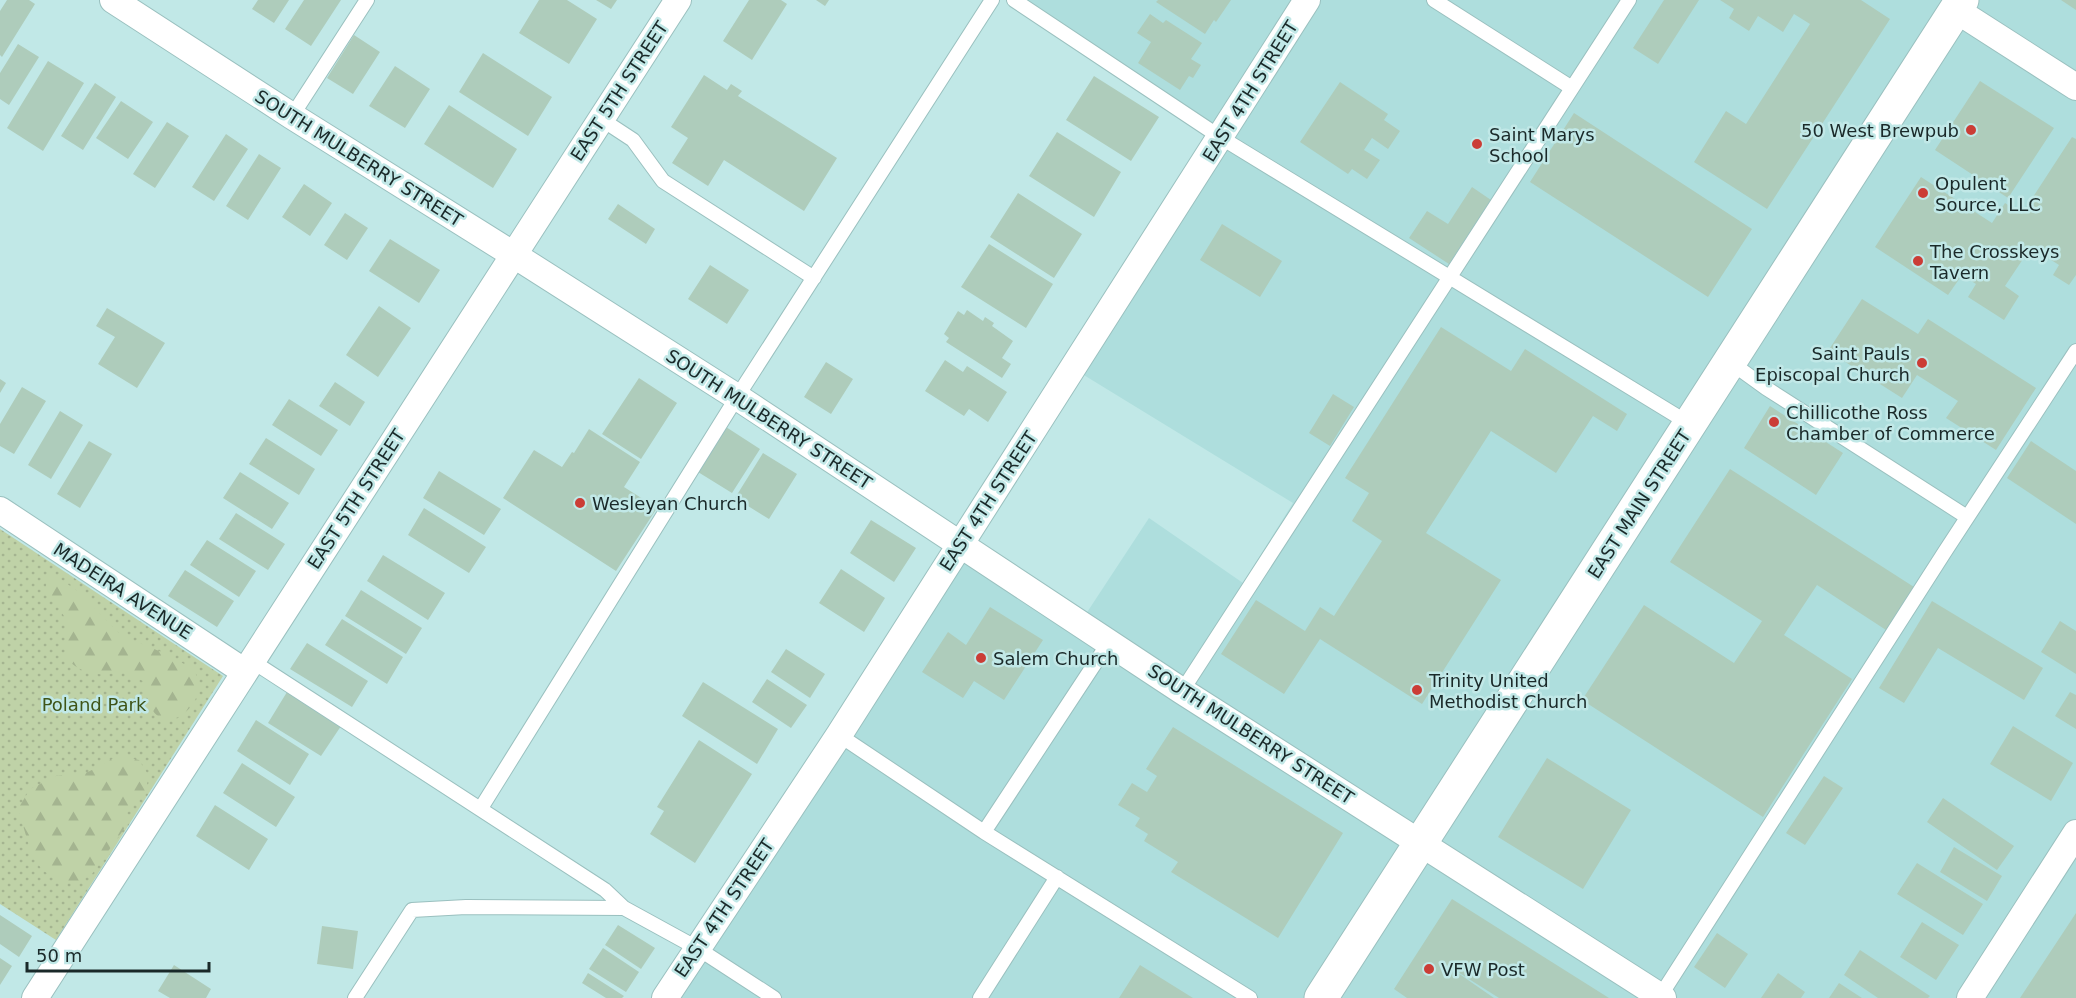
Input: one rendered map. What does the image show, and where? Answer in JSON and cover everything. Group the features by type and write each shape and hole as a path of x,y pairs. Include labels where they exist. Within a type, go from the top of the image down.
{"main road":[{"name":"EAST MAIN STREET","path":"1322,998 1959,5"}],"street":[{"name":"SOUTH MULBERRY STREET","path":"113,0 292,117 737,397 1182,691 1661,997"},
{"name":"EAST 5TH STREET","path":"35,998 678,0"},
{"name":"EAST 4TH STREET","path":"664,998 839,735 1307,0"},
{"path":"1959,5 2076,87"},
{"name":"MADEIRA AVENUE","path":"0,510 249,667"},
{"path":"1970,998 2076,833"}],"lane":[{"path":"292,117 367,0"},
{"path":"481,808 737,397 992,0"},
{"path":"1014,0 1221,137 1690,424"},
{"path":"1434,0 1572,88"},
{"path":"1182,691 1629,0"},
{"path":"601,119 633,140 663,181 814,278"},
{"path":"1661,997 1967,517 2076,351"},
{"path":"1730,362 1766,388 1967,517"},
{"path":"984,832 1108,642"},
{"path":"249,667 481,808 605,890 624,908 697,948 774,998"},
{"path":"839,735 984,832 1251,998"},
{"path":"980,998 1057,877"},
{"path":"355,998 412,910 466,907 580,910 624,908"}],"shaded area":[{"path":"1014,0 2076,0 2076,998 665,998 960,544 1080,623 1149,518 1243,583 1293,503 1074,369 1220,137"}],"green space":[{"name":"Poland Park","path":"0,529 223,676 56,940 0,904"},
{"path":"47,576 56,576 79,592 121,635 166,654 195,670 197,691 190,708 174,719 163,719 152,709 143,681 120,671 99,674 85,671 67,659 67,621 46,587"},
{"path":"118,756 139,760 149,776 145,792 126,814 124,829 92,874 77,883 62,882 42,870 31,852 18,809 30,789 56,776 88,772"}],"building":[{"path":"7,0 29,0 35,4 2,57 0,55 0,11"},
{"path":"258,0 289,0 274,23 252,9"},
{"path":"304,0 341,0 311,46 285,29"},
{"path":"539,0 567,0 597,19 569,64 519,33"},
{"path":"596,0 617,0 611,9"},
{"path":"749,0 781,0 787,4 752,60 723,41"},
{"path":"816,0 829,0 825,6"},
{"path":"1158,0 1231,0 1205,34 1156,2"},
{"path":"1664,0 1699,0 1658,64 1633,48"},
{"path":"1720,0 1861,0 1890,19 1767,209 1694,162 1726,111 1746,124 1810,24 1794,14 1783,32 1758,16 1749,31 1729,18 1734,9"},
{"path":"2061,0 2076,0 2076,10"},
{"path":"1150,14 1163,23 1166,20 1202,43 1191,59 1201,65 1193,78 1189,76 1180,90 1138,63 1151,42 1137,33"},
{"path":"354,35 380,52 353,94 327,78"},
{"path":"18,44 39,57 9,105 0,99 0,73"},
{"path":"483,53 552,97 528,136 459,92"},
{"path":"48,61 84,83 43,151 7,128"},
{"path":"395,66 430,89 405,128 369,106"},
{"path":"704,75 727,90 731,84 742,91 738,96 837,158 804,211 724,160 708,186 672,163 688,138 671,127"},
{"path":"1094,76 1159,117 1131,161 1066,120"},
{"path":"1980,81 2054,128 2008,198 1935,150"},
{"path":"1340,82 1388,114 1384,120 1400,131 1388,149 1372,138 1364,150 1380,160 1367,179 1352,169 1348,174 1300,142"},
{"path":"95,83 116,97 83,150 61,136"},
{"path":"121,101 153,122 128,159 96,138"},
{"path":"449,105 517,149 493,188 424,144"},
{"path":"1574,113 1752,229 1708,297 1530,182"},
{"path":"167,122 189,136 155,188 133,174"},
{"path":"1057,132 1121,172 1094,217 1029,176"},
{"path":"226,134 248,149 214,201 192,187"},
{"path":"2072,137 2076,139 2076,275 2069,285 2053,275 2059,265 2031,247 2005,286 2019,296 2004,320 1968,297 1976,284 1962,275 1948,295 1875,247 1921,177 1992,223 2005,203 2022,214"},
{"path":"259,154 281,168 248,220 226,206"},
{"path":"304,184 332,203 310,236 282,217"},
{"path":"1472,187 1491,200 1449,264 1409,238 1427,211 1448,224"},
{"path":"1018,193 1082,234 1054,278 990,237"},
{"path":"618,204 655,229 646,244 608,219"},
{"path":"345,213 368,228 347,260 324,245"},
{"path":"1222,224 1282,261 1260,297 1200,260"},
{"path":"390,239 440,270 419,303 369,271"},
{"path":"989,244 1053,284 1026,328 961,287"},
{"path":"710,265 749,290 727,324 688,299"},
{"name":"Saint Pauls Episcopal Church","path":"1862,299 1918,334 1928,319 2036,388 1996,450 1946,418 1958,401 1917,375 1902,398 1828,351"},
{"path":"379,306 411,328 378,377 346,355"},
{"path":"107,308 165,343 137,388 98,364 115,337 96,326"},
{"path":"967,310 983,321 985,317 994,323 992,326 1013,341 1002,358 1011,364 1002,378 946,342 949,338 944,334 958,311 964,315"},
{"path":"1441,327 1511,371 1525,349 1627,414 1617,431 1593,416 1556,473 1491,431 1426,533 1501,580 1422,704 1320,639 1284,694 1221,654 1256,600 1305,631 1320,607 1334,616 1382,541 1352,521 1369,493 1345,478"},
{"path":"945,360 963,372 967,366 1007,392 988,422 969,409 964,416 925,391"},
{"path":"826,362 853,379 831,414 804,397"},
{"path":"639,378 677,403 641,459 602,434"},
{"path":"0,379 6,383 0,393"},
{"path":"335,382 365,402 350,426 319,406"},
{"path":"22,387 46,401 14,454 0,446 0,424"},
{"path":"1333,394 1354,407 1330,446 1309,433"},
{"path":"289,399 338,430 321,456 272,425"},
{"path":"1770,406 1843,453 1816,495 1744,448"},
{"path":"60,411 83,425 51,479 28,465"},
{"path":"726,427 760,449 732,493 698,472"},
{"name":"Wesleyan Church","path":"589,429 640,462 624,487 657,508 616,571 503,498 534,450 562,467"},
{"path":"266,438 315,469 299,495 249,464"},
{"path":"89,441 112,454 80,508 57,494"},
{"path":"2031,441 2076,471 2076,524 2007,478"},
{"path":"763,453 797,474 769,519 735,498"},
{"path":"1730,469 1914,587 1886,630 1817,585 1784,635 1852,679 1763,817 1582,700 1644,605 1734,663 1762,621 1670,562"},
{"path":"439,471 501,509 484,535 423,498"},
{"path":"240,472 289,503 272,529 223,498"},
{"path":"424,508 486,547 469,573 408,535"},
{"path":"236,513 285,544 268,570 219,539"},
{"path":"871,520 916,548 894,582 850,553"},
{"path":"207,540 256,571 239,597 190,565"},
{"path":"383,555 445,593 428,620 367,581"},
{"path":"841,569 885,598 864,632 819,603"},
{"path":"185,570 234,601 217,627 168,596"},
{"path":"361,590 422,628 406,654 345,616"},
{"path":"1932,601 2043,668 2024,700 1938,648 1904,703 1879,688"},
{"name":"Salem Church","path":"990,607 1043,640 1004,700 974,681 963,698 922,672 948,632 966,645"},
{"path":"342,619 403,657 387,684 325,645"},
{"path":"2060,621 2076,631 2076,674 2041,652"},
{"path":"307,643 368,681 352,707 290,669"},
{"path":"786,649 825,674 810,698 771,672"},
{"path":"767,679 807,705 791,728 752,702"},
{"path":"703,682 778,729 757,764 682,716"},
{"path":"287,692 341,726 321,756 268,723"},
{"path":"2070,692 2076,695 2076,729 2055,716"},
{"path":"256,720 309,754 290,785 237,751"},
{"path":"2013,726 2073,763 2051,801 1990,764"},
{"path":"1173,727 1343,833 1278,938 1171,872 1178,862 1144,841 1148,834 1135,826 1140,818 1118,805 1132,783 1147,792 1157,776 1146,769"},
{"path":"699,740 752,774 695,863 650,834 664,811 657,807"},
{"path":"1547,758 1631,810 1583,889 1498,837"},
{"path":"242,763 295,797 276,827 223,793"},
{"path":"1824,776 1843,788 1805,845 1786,833"},
{"path":"1943,798 2014,846 1997,870 1927,822"},
{"path":"215,805 268,839 249,870 196,836"},
{"path":"1954,847 2002,876 1987,901 1940,872"},
{"path":"1917,863 1983,904 1963,935 1897,894"},
{"path":"1452,899 1609,998 1499,998 1442,962 1494,998 1407,998 1394,989"},
{"path":"2076,913 2076,998 2020,998"},
{"path":"0,915 32,936 19,957 0,944"},
{"path":"1922,922 1959,945 1936,980 1900,957"},
{"path":"618,925 655,948 641,969 605,945"},
{"path":"322,926 358,931 353,969 317,964"},
{"path":"1717,933 1748,954 1725,988 1694,967"},
{"path":"603,948 639,972 626,992 589,969"},
{"path":"1860,950 1930,996 1928,998 1878,998 1844,975"},
{"path":"0,958 12,966 0,985"},
{"path":"174,965 211,989 206,998 170,998 158,991"},
{"path":"1140,965 1193,998 1119,998"},
{"path":"588,973 624,996 606,998 582,983"},
{"path":"1778,973 1805,992 1801,998 1761,998"},
{"path":"1839,983 1862,998 1829,998"}],"place":[{"name":"50 West Brewpub","path":"1971,130"},
{"name":"Saint Marys School","path":"1477,144"},
{"name":"Opulent Source, LLC","path":"1923,193"},
{"name":"The Crosskeys Tavern","path":"1918,261"},
{"name":"Saint Pauls Episcopal Church","path":"1922,363"},
{"name":"Chillicothe Ross Chamber of Commerce","path":"1774,422"},
{"name":"Wesleyan Church","path":"580,503"},
{"name":"Salem Church","path":"981,658"},
{"name":"Trinity United Methodist Church","path":"1417,690"},
{"name":"VFW Post","path":"1429,969"}]}
